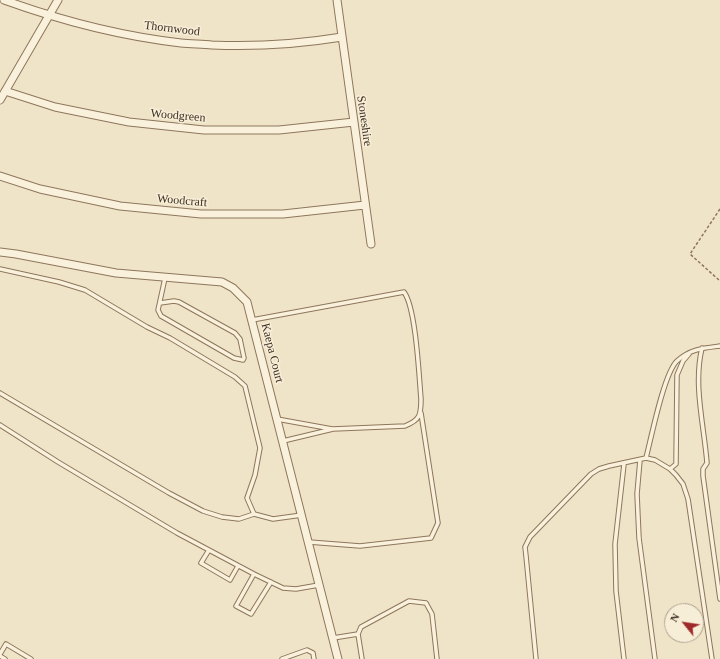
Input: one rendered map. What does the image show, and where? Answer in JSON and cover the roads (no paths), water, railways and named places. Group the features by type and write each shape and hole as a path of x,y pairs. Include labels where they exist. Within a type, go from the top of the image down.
{"street":[{"name":"Thornwood","path":"4,0 49,15 121,34 183,43 246,46 308,42 342,37"},
{"path":"0,100 58,0"},
{"name":"Stoneshire","path":"337,0 371,244"},
{"name":"Woodgreen","path":"5,91 55,107 129,122 204,130 279,130 354,122"},
{"name":"Woodcraft","path":"0,176 40,189 120,206 201,214 283,214 365,205"},
{"name":"Kaepa Court","path":"0,252 116,273 222,282 234,288 247,302 338,659"}],"lane":[{"path":"0,269 59,282 85,290 235,377 245,386 260,448 255,475 247,498 254,514"},
{"path":"160,303 174,301 179,302 235,333 240,339 244,358 243,360 234,358 165,319 159,313 160,303 166,278"},
{"path":"252,320 404,292 407,296 412,316 421,399 421,413 438,523 431,538 360,546 309,542"},
{"path":"646,458 671,369 676,362 691,351 720,346"},
{"path":"702,348 699,365 699,388 707,463 703,469 703,476 720,599"},
{"path":"670,469 676,464 677,375 683,361 691,351"},
{"path":"0,392 169,493 202,511 222,517 239,519 254,514 273,519 302,515"},
{"path":"283,441 333,429 405,426 414,423 421,413"},
{"path":"277,419 333,429"},
{"path":"0,425 58,462 177,533 254,574 283,588 296,589 319,584"},
{"path":"536,659 525,547 530,537 592,474 599,469 646,458 656,460 670,469 683,484 688,499 712,659"},
{"path":"640,460 637,494 639,538 655,659"},
{"path":"624,464 615,544 616,591 624,659"},
{"path":"209,550 201,563 230,580 238,566"},
{"path":"254,574 236,606 251,614 271,582"},
{"path":"362,659 358,634 361,627 409,601 426,603 432,614 437,659"},
{"path":"333,638 358,634"},
{"path":"2,657 6,644 31,659"},
{"path":"282,659 307,650 312,653 314,659"}]}
